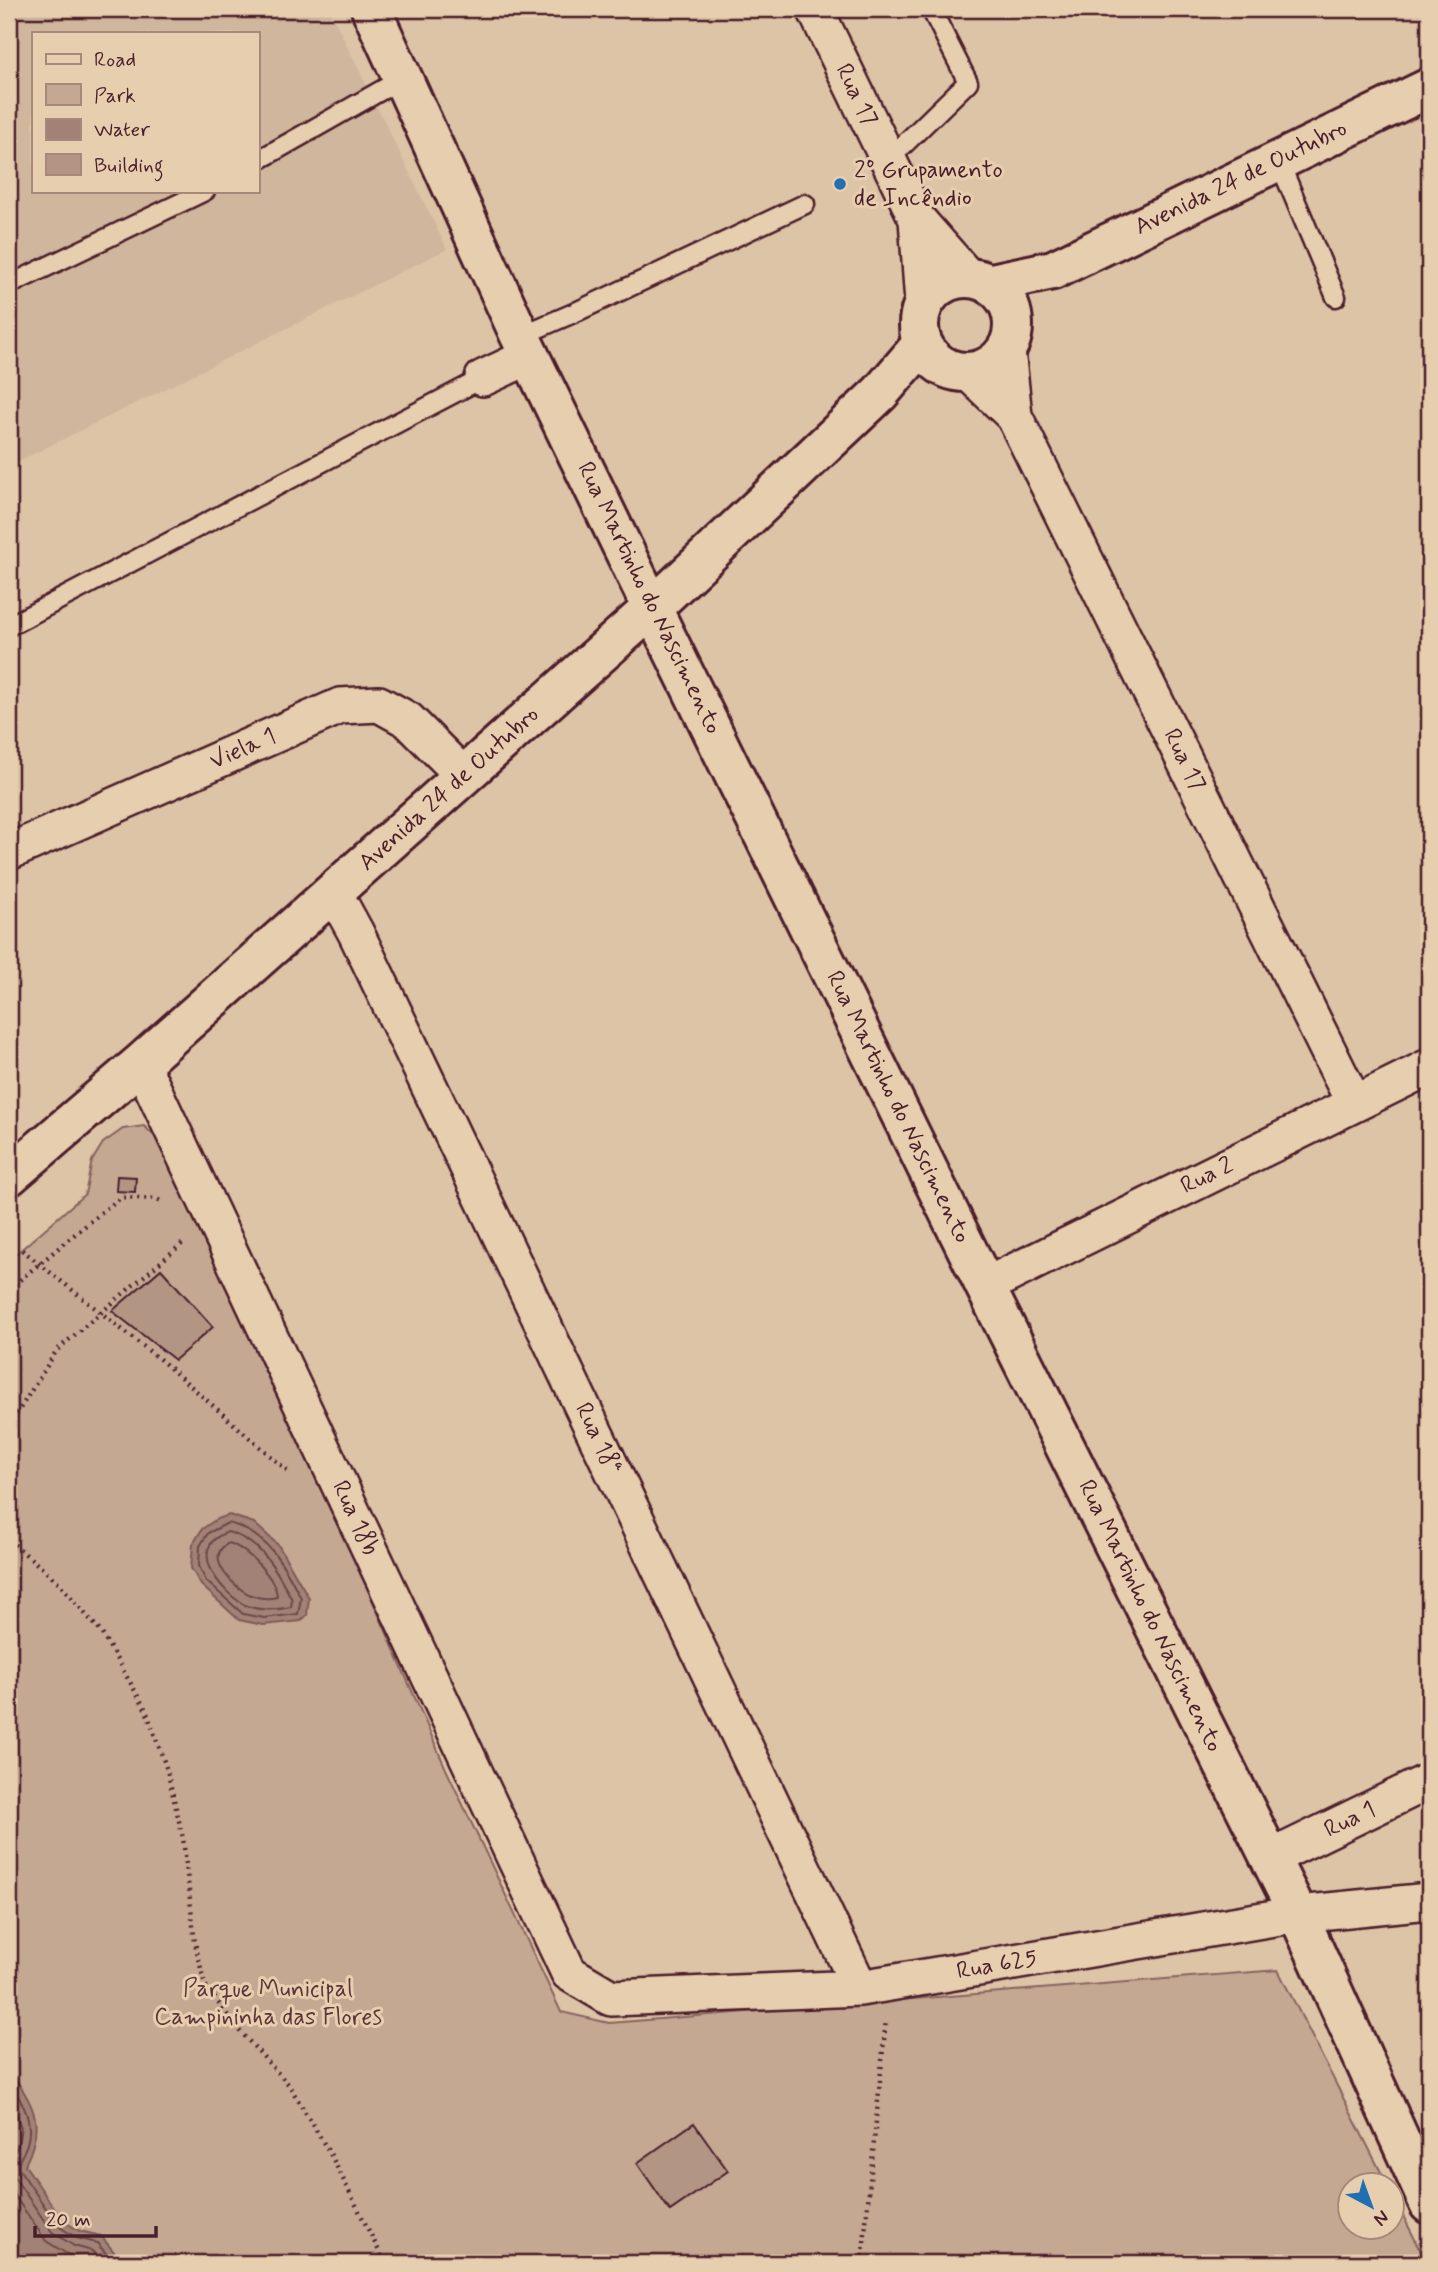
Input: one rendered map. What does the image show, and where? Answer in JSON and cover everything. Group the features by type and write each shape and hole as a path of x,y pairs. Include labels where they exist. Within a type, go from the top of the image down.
{"street":[{"name":"Rua Martinho do Nascimento","path":"371,9 525,346 652,608 985,1286 1298,1914 1429,2204"},
{"name":"Rua 17","path":"815,9 917,219 979,280"},
{"name":"Avenida 24 de Outubro","path":"979,280 1053,270 1429,88"},
{"name":"Rua 17","path":"917,219 923,303"},
{"name":"Avenida 24 de Outubro","path":"1010,332 1053,270"},
{"path":"979,280 1005,297 1010,332 991,366 944,361 918,323 923,303 942,283 979,280"},
{"name":"Rua 17","path":"1010,332 1014,416 1354,1103"},
{"path":"483,378 525,346"},
{"name":"Rua 17","path":"944,361 1014,416"},
{"name":"Avenida 24 de Outubro","path":"9,1175 141,1063 652,608 880,393 944,361"},
{"name":"Viela 1","path":"9,852 340,706 379,704 389,709 408,720 464,776"},
{"name":"Rua 18ª","path":"333,891 356,933 860,1988"},
{"name":"Rua 18b","path":"141,1063 569,1973"},
{"name":"Rua 2","path":"985,1286 1429,1067"},
{"name":"Rua 1","path":"1270,1858 1429,1781"},
{"name":"Rua 625","path":"569,1973 611,1998 860,1988 1298,1914 1429,1901"}],"lane":[{"path":"888,160 968,82 932,9"},
{"path":"259,160 403,78"},
{"path":"1278,159 1336,297"},
{"path":"9,285 203,192"},
{"path":"525,346 805,204"},
{"path":"9,626 483,378"}],"path":[{"path":"9,1289 122,1197 156,1199 167,1203"},
{"path":"9,1426 57,1350 190,1237"},
{"path":"22,1250 163,1362 294,1476"},
{"path":"9,1540 58,1583 101,1632 146,1710 167,1770 183,1838 195,1943 205,1985 237,2028 289,2085 332,2157 385,2263"},
{"path":"862,2263 887,2015"}],"shaded area":[{"path":"9,9 329,9 447,249 9,466"}],"green space":[{"name":"Parque Municipal Campininha das Flores","path":"144,1126 161,1142 334,1512 446,1769 561,2012 609,2023 1278,1970 1380,2170 1336,2170 1336,2240 1406,2240 1406,2222 1427,2263 9,2263 9,1260 85,1194 92,1161 103,1143 123,1129"}],"water":[{"path":"229,1515 254,1523 278,1545 309,1598 307,1615 301,1621 263,1625 239,1620 201,1585 191,1568 193,1544 202,1529"},
{"path":"9,2069 31,2105 36,2126 25,2165 63,2221 80,2231 101,2236 123,2263 9,2263"}],"building":[{"path":"117,1176 136,1177 135,1192 116,1191"},
{"path":"161,1269 213,1327 175,1360 112,1311"},
{"path":"694,2123 728,2171 670,2211 637,2163"}],"place":[{"name":"2º Grupamento de Incêndio","path":"840,184"}]}
